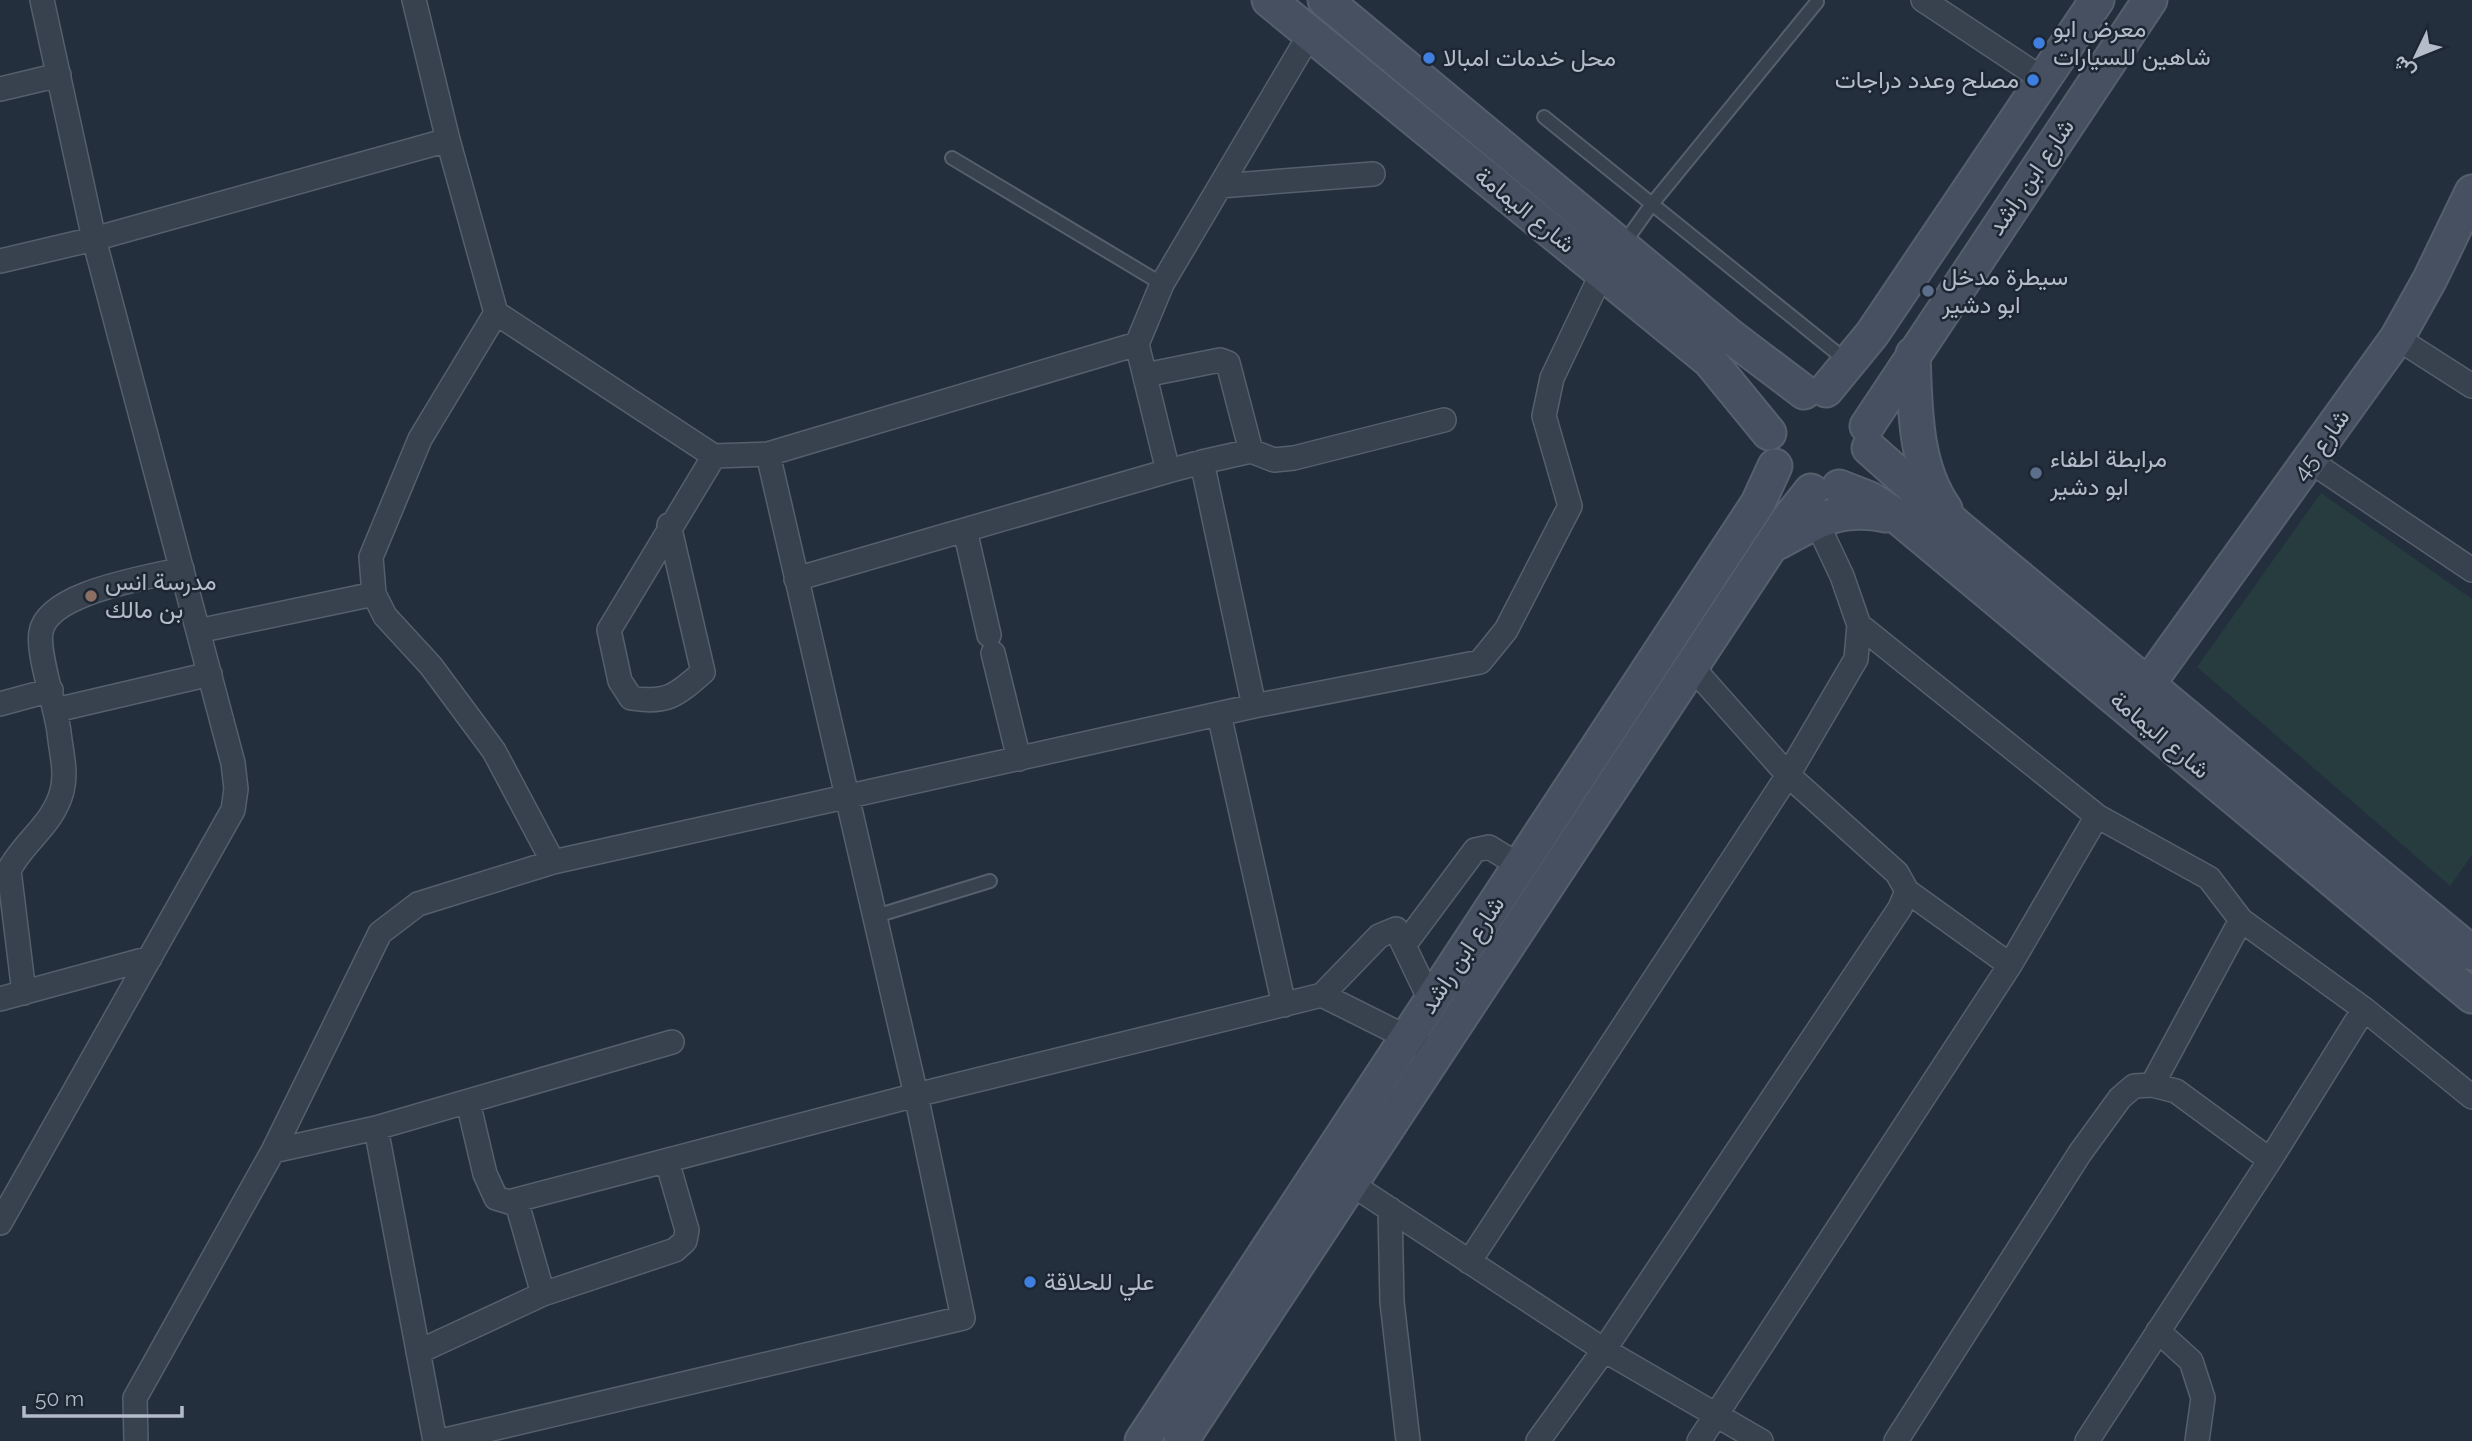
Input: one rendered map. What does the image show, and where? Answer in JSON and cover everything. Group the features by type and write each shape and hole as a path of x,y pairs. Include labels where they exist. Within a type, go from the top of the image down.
{"main road":[{"name":"شارع اليمامة","path":"1269,0 1710,361 1769,433"},
{"name":"شارع اليمامة","path":"1325,0 1730,336 1815,391"},
{"name":"شارع ابن راشد","path":"1815,391 1849,363 1872,334 2097,0"},
{"name":"شارع ابن راشد","path":"1868,437 1913,354 2150,0"},
{"name":"شارع 45","path":"2148,684 2397,338 2430,279 2472,192"},
{"path":"1913,354 1918,433 1925,463 1937,495 1959,528"},
{"path":"1815,391 1847,398 1868,437 1859,472 1822,500 1790,482 1775,466 1770,456 1769,433 1777,412 1793,397 1815,391"},
{"name":"شارع اليمامة","path":"1868,437 1959,528 2472,953"},
{"name":"شارع ابن راشد","path":"1142,1441 1758,503 1775,466"},
{"name":"شارع اليمامة","path":"1822,500 1870,499 1898,517 2472,996"},
{"name":"شارع ابن راشد","path":"1181,1441 1353,1185 1771,547 1822,500"}],"street":[{"path":"0,1223 233,810 236,789 233,763 94,239 42,0"},
{"path":"414,0 448,140 496,313 714,456 768,454 1138,344"},
{"path":"1923,0 2044,80"},
{"path":"1168,471 1138,344 1162,284 1310,34"},
{"path":"0,89 58,75"},
{"path":"0,261 94,239 448,140"},
{"path":"1220,186 1373,174"},
{"path":"136,1441 135,1398 273,1152 380,933 418,904 553,862 1254,706 1480,662 1506,630 1570,506 1544,415 1552,379 1602,273"},
{"path":"496,313 420,439 371,557 374,594 385,616 431,666 494,751 553,862"},
{"path":"2397,338 2472,386"},
{"path":"1145,375 1220,360 1228,363 1251,451"},
{"path":"796,579 1202,462 1251,451 1274,460 1294,458 1444,419"},
{"path":"441,1441 963,1318 916,1096 845,799 768,454"},
{"path":"669,525 703,672 680,693 656,702 631,698 620,681 609,630 669,525 714,456"},
{"path":"2309,461 2472,570"},
{"path":"1202,462 1254,706"},
{"path":"1469,1262 1788,775 1856,659 1859,625 1842,576 1822,500"},
{"path":"965,530 1020,759"},
{"path":"24,993 4,864 14,859 45,827 62,791 65,774 54,700 40,634 46,618 75,598 182,569"},
{"path":"198,631 374,594"},
{"path":"1859,625 2097,816 2209,878 2241,920 2364,1009 2472,1097"},
{"path":"1692,667 1788,775 1897,873 1907,891 2010,965"},
{"path":"0,704 54,700 210,674"},
{"path":"1219,714 1284,1005"},
{"path":"1699,1441 2010,965 2097,816"},
{"path":"1405,944 1475,850 1489,847 1520,866"},
{"path":"1538,1441 1604,1350 1900,908 1907,891"},
{"path":"2152,1085 2241,920"},
{"path":"468,1102 485,1174 496,1198 501,1202 1322,995 1388,930 1396,929 1405,944 1431,1002"},
{"path":"0,999 150,958"},
{"path":"1322,995 1408,1037 1438,1055"},
{"path":"2087,1441 2270,1160 2364,1009"},
{"path":"273,1152 376,1128 672,1042"},
{"path":"1896,1441 2080,1153 2120,1098 2134,1086 2152,1085 2176,1091 2270,1160"},
{"path":"376,1128 435,1441"},
{"path":"418,1352 542,1294 664,1255 685,1241 687,1230 667,1161"},
{"path":"1353,1185 1604,1350 1717,1413 1760,1441"},
{"path":"516,1200 542,1294"},
{"path":"1390,1209 1392,1301 1408,1441"},
{"path":"2158,1331 2191,1361 2203,1398 2197,1441"}],"lane":[{"path":"1622,247 1652,204 1817,2"},
{"path":"1545,117 1849,363"},
{"path":"952,158 1162,284"},
{"path":"873,917 990,881"}],"green space":[{"path":"2321,493 2472,599 2472,855 2450,886 2197,667"}],"place":[{"name":"معرض ابو شاهين للسيارات","path":"2039,43"},
{"name":"محل خدمات امبالا","path":"1429,58"},
{"name":"مصلح وعدد دراجات","path":"2033,80"},
{"name":"سيطرة مدخل ابو دشير","path":"1928,291"},
{"name":"مرابطة اطفاء ابو دشير","path":"2036,473"},
{"name":"مدرسة انس بن مالك","path":"91,596"},
{"name":"علي للحلاقة","path":"1030,1282"}]}
